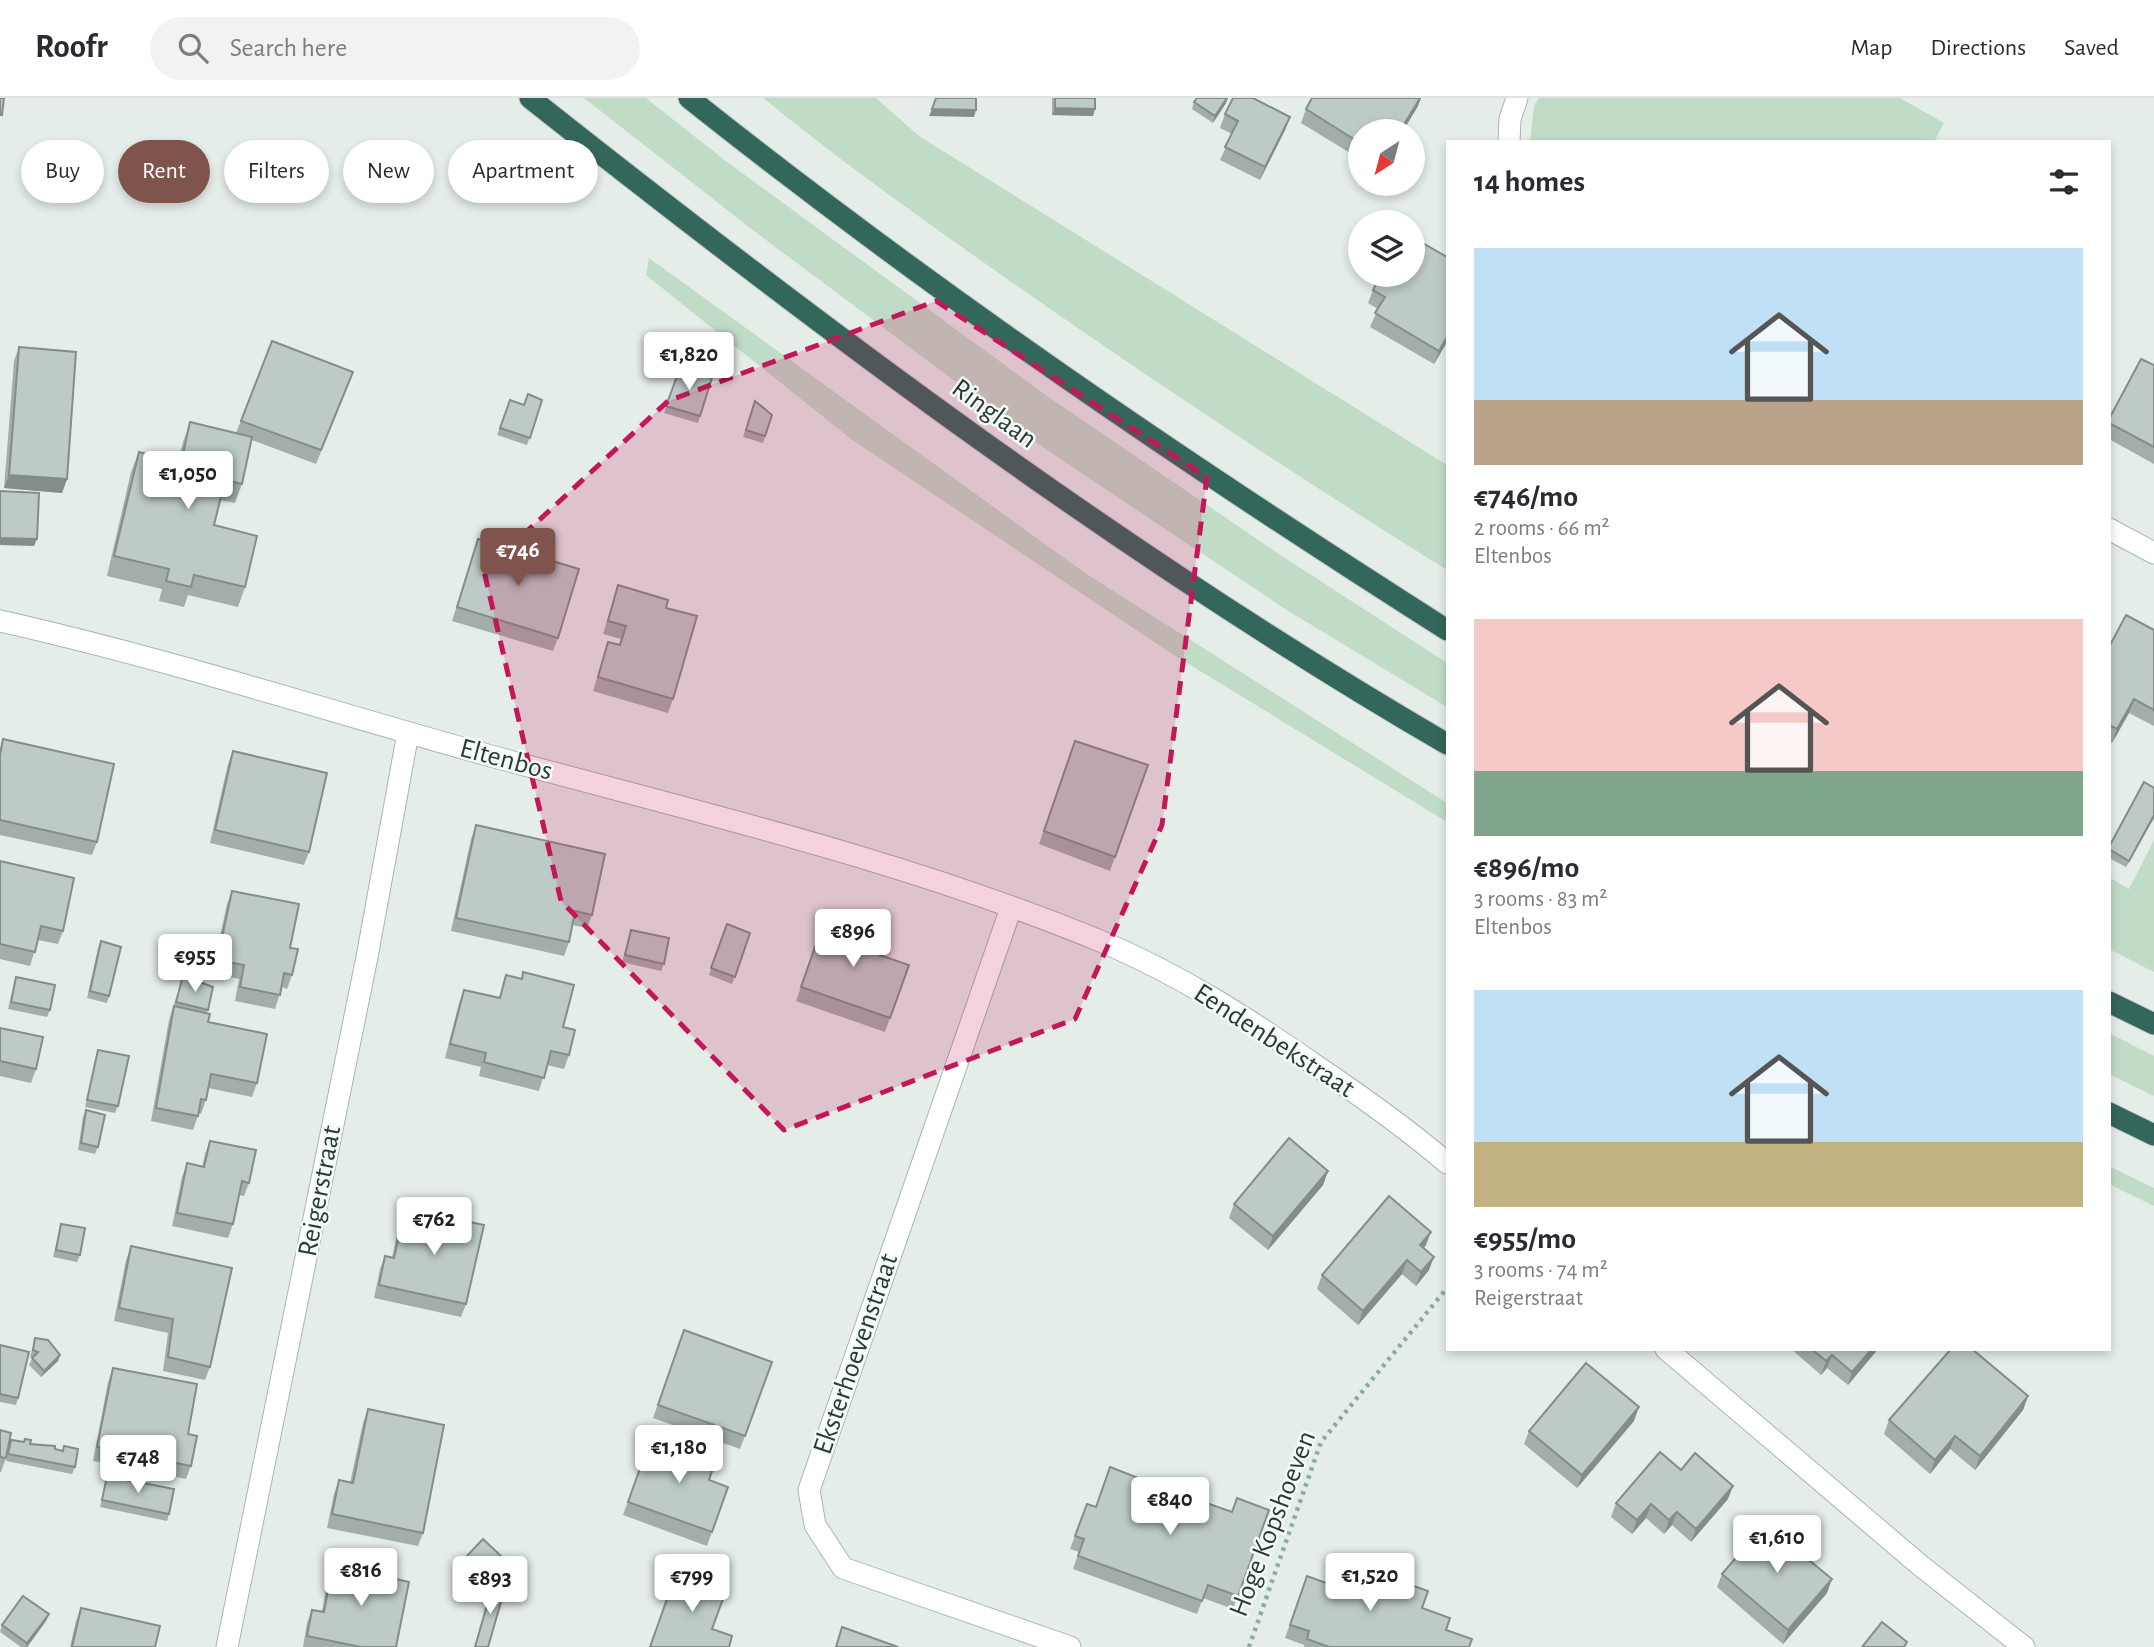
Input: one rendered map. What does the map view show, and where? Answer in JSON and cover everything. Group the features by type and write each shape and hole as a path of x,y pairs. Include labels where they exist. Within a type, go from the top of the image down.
{"highway":[{"name":"Ringlaan","path":"530,98 743,267 1084,513 1375,702 1446,743"},
{"path":"689,98 952,298 1094,399 1241,499 1446,629"},
{"path":"2111,1003 2154,1024"},
{"path":"2111,1114 2154,1135"}],"street":[{"path":"1509,140 1510,119 1517,98"},
{"path":"2111,530 2154,553"},
{"name":"Eltenbos","path":"0,621 66,635 719,818 921,877 1011,908"},
{"name":"Reigerstraat","path":"227,1647 367,957 408,733"},
{"name":"Eendenbekstraat","path":"1011,908 1108,944 1237,1011 1405,1126 1446,1162"},
{"name":"Eksterhoevenstraat","path":"1011,908 809,1490 815,1525 843,1568 1070,1647"},
{"path":"1668,1351 1921,1566 2024,1647"}],"path":[{"name":"Hoge Kopshoeven","path":"1249,1647 1321,1442 1446,1289"}],"highlighted area":[{"path":"936,301 1207,477 1162,825 1075,1019 784,1130 561,901 484,571 668,401"}],"green space":[{"path":"584,98 646,98 727,162 1047,396 1282,556 1446,662 1446,706 1285,609 1047,450 754,231"},
{"path":"763,98 876,98 919,136 1446,464 1446,569 1172,392 979,259"},
{"path":"1539,98 1900,98 1944,123 1935,140 1530,140 1534,106"},
{"path":"649,258 1085,573 1446,802 1446,821 1166,650 851,439 646,275"},
{"path":"2154,840 2154,972 2111,950 2111,878 2129,889"},
{"path":"2111,1034 2154,1056 2154,1096 2111,1075"},
{"path":"2111,1167 2154,1188 2154,1206 2111,1185"}],"building":[{"path":"0,98 4,98 2,115 0,115"},
{"path":"936,98 976,98 976,110 932,109"},
{"path":"1055,98 1095,98 1095,109 1055,108"},
{"path":"1197,98 1227,98 1215,116 1194,102"},
{"path":"1233,98 1253,98 1290,117 1265,167 1225,147 1238,121 1225,114"},
{"path":"1312,98 1420,98 1407,119 1348,119 1348,135 1306,109"},
{"path":"1425,244 1446,256 1446,339 1439,351 1375,313 1385,297 1373,290 1375,287 1425,287"},
{"path":"272,341 353,372 321,450 241,421"},
{"path":"19,347 76,352 67,479 9,475"},
{"path":"2141,359 2154,365 2154,447 2111,424 2111,415"},
{"path":"680,368 712,378 700,416 666,406"},
{"path":"528,394 542,400 530,438 500,428 510,400 524,405"},
{"path":"755,401 772,415 765,436 746,430"},
{"path":"190,422 252,437 242,484 225,480 214,525 257,536 245,587 194,575 191,587 166,581 169,569 114,556 139,452 181,463"},
{"path":"0,491 39,493 37,539 0,538"},
{"path":"478,539 579,569 558,638 457,607"},
{"path":"618,585 668,600 666,608 697,616 673,699 598,677 608,642 620,645 626,626 608,621"},
{"path":"2126,615 2154,630 2154,710 2134,699 2117,729 2111,726 2111,643"},
{"path":"3,739 114,764 97,842 0,820 0,755"},
{"path":"1075,741 1148,765 1115,857 1044,831"},
{"path":"233,751 327,773 309,852 215,830"},
{"path":"2144,782 2154,788 2154,815 2129,861 2111,850 2111,843"},
{"path":"476,825 605,854 592,915 575,911 569,942 456,918"},
{"path":"0,861 74,878 63,931 41,926 35,952 0,944"},
{"path":"232,891 299,904 290,948 298,949 292,975 284,973 280,995 240,987 244,965 217,960"},
{"path":"827,913 866,928 859,948 909,965 890,1018 801,987"},
{"path":"727,924 750,933 735,977 711,968"},
{"path":"631,930 669,938 664,964 625,955"},
{"path":"101,941 121,947 109,996 90,991"},
{"path":"523,972 574,985 563,1027 575,1030 569,1055 551,1051 544,1078 484,1062 486,1053 450,1044 464,990 500,998 506,975 522,979"},
{"path":"183,976 213,987 208,1010 176,1002"},
{"path":"16,977 55,985 50,1010 11,1002"},
{"path":"174,1006 210,1014 208,1022 267,1034 257,1083 211,1074 206,1100 201,1099 198,1116 156,1108"},
{"path":"0,1028 43,1037 36,1069 0,1061"},
{"path":"98,1050 129,1056 118,1106 87,1100"},
{"path":"86,1110 105,1115 98,1147 81,1143"},
{"path":"1289,1138 1328,1171 1273,1236 1234,1204"},
{"path":"210,1141 256,1150 249,1183 242,1181 233,1224 177,1213 187,1163 204,1167"},
{"path":"1389,1196 1431,1232 1420,1245 1434,1257 1421,1272 1407,1260 1363,1311 1322,1275"},
{"path":"405,1208 484,1225 466,1304 379,1285 385,1256 394,1258"},
{"path":"61,1224 85,1228 80,1255 56,1250"},
{"path":"131,1246 232,1268 210,1367 168,1357 173,1319 119,1308"},
{"path":"684,1330 772,1362 745,1436 658,1405"},
{"path":"35,1338 48,1340 60,1355 44,1371 32,1358 38,1352 33,1350"},
{"path":"0,1345 29,1352 18,1398 0,1394"},
{"path":"1814,1351 1870,1351 1852,1372 1832,1355 1826,1361"},
{"path":"1949,1351 1974,1351 2028,1396 1980,1456 1955,1436 1935,1460 1889,1420"},
{"path":"1586,1363 1639,1407 1582,1475 1529,1431"},
{"path":"113,1368 197,1384 188,1434 197,1436 191,1466 97,1447"},
{"path":"368,1409 444,1425 423,1533 332,1514 339,1480 353,1483"},
{"path":"0,1430 11,1433 6,1458 0,1457"},
{"path":"652,1435 716,1459 709,1480 728,1487 712,1532 628,1502"},
{"path":"25,1439 31,1440 30,1444 55,1446 55,1449 63,1451 64,1446 78,1449 75,1467 8,1454 11,1440 24,1442"},
{"path":"1660,1452 1681,1470 1695,1453 1733,1486 1696,1529 1677,1512 1669,1520 1651,1504 1637,1520 1616,1503"},
{"path":"1110,1467 1182,1495 1178,1505 1194,1511 1198,1500 1232,1512 1237,1498 1269,1510 1238,1596 1208,1585 1202,1601 1078,1556 1084,1539 1075,1536 1087,1504 1096,1507"},
{"path":"107,1476 174,1489 169,1514 102,1500"},
{"path":"1770,1518 1796,1540 1792,1546 1832,1579 1788,1630 1722,1574"},
{"path":"483,1539 502,1557 483,1578 464,1559"},
{"path":"333,1563 396,1575 396,1579 409,1582 396,1647 361,1647 307,1636 312,1610 324,1612"},
{"path":"1332,1567 1360,1576 1362,1567 1428,1591 1422,1608 1450,1618 1446,1630 1472,1639 1469,1647 1329,1647 1307,1639 1309,1631 1290,1625 1307,1576 1326,1583"},
{"path":"678,1568 728,1585 712,1629 732,1636 729,1647 650,1647"},
{"path":"493,1584 505,1588 488,1647 475,1647"},
{"path":"23,1596 49,1614 27,1643 2,1625"},
{"path":"81,1608 160,1626 155,1647 72,1647"},
{"path":"1882,1622 1907,1642 1904,1647 1862,1647"},
{"path":"842,1627 898,1647 836,1647"}]}
